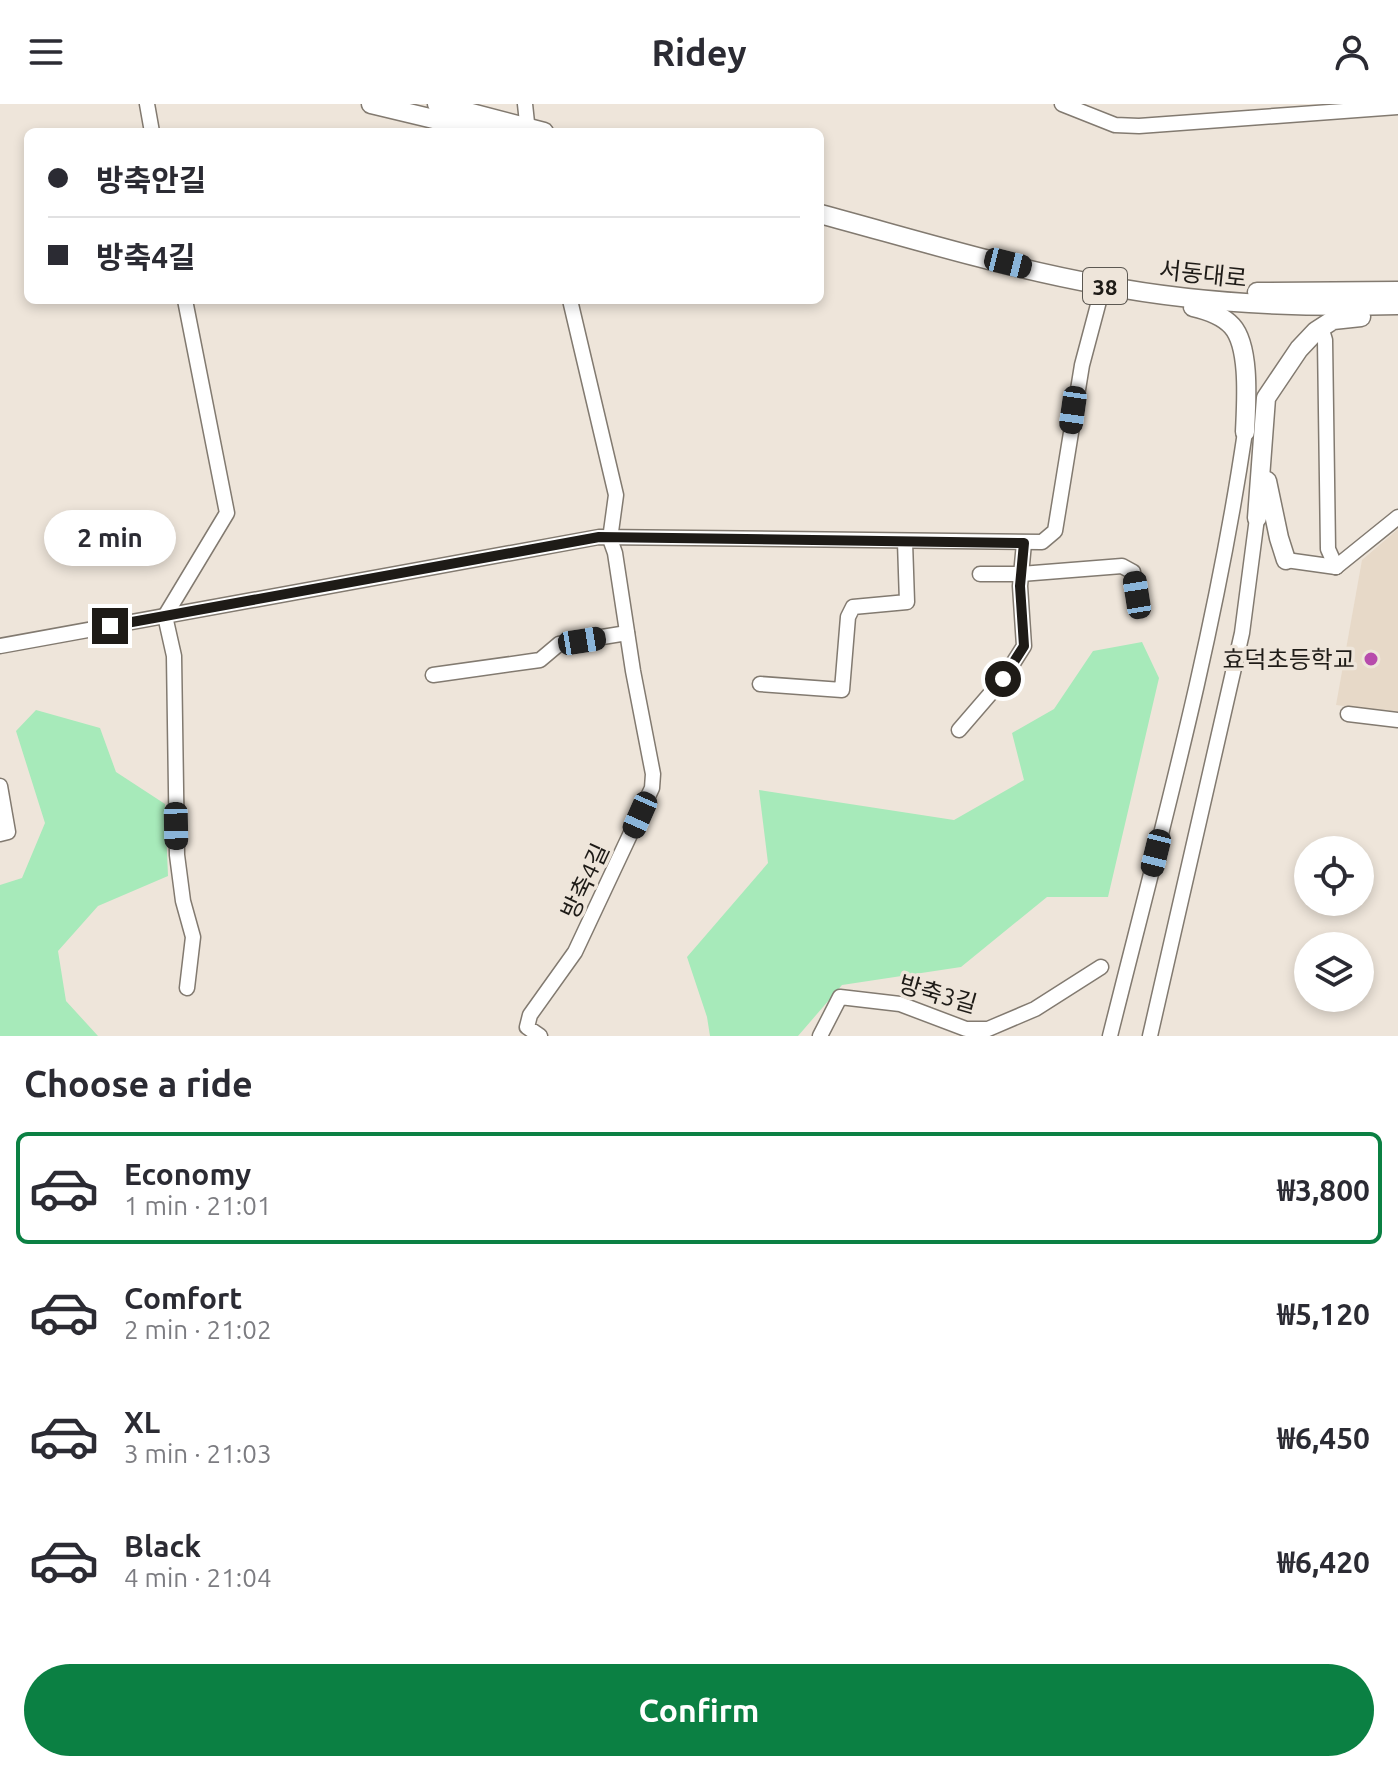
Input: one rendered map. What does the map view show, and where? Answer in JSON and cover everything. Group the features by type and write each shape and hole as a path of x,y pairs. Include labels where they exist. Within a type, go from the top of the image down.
{"main road":[{"path":"371,104 471,128"},
{"path":"437,104 522,128"},
{"name":"서동대로","path":"824,204 1109,277 1236,292 1398,291"},
{"name":"서동대로","path":"824,215 1112,287 1235,303 1398,307"},
{"path":"1112,287 1207,310 1233,327 1243,352 1245,432"},
{"path":"1257,518 1266,398 1299,349 1321,327 1333,320 1382,315 1398,307"},
{"path":"1263,461 1286,560"}],"street":[{"path":"147,104 151,128"},
{"path":"525,104 532,128"},
{"path":"1062,104 1115,125 1139,126 1398,107"},
{"path":"0,646 604,538 1042,542 1055,531 1079,380 1112,287"},
{"path":"186,304 227,513 165,616 174,656 177,855 183,901 193,937 187,988"},
{"name":"방축4길","path":"540,1036 527,1027 530,1015 575,952 652,788 653,774 615,553 604,538 616,495 571,304"},
{"path":"1321,327 1325,340 1328,549 1336,567"},
{"path":"1110,1036 1209,635 1245,432"},
{"path":"1286,560 1336,567 1398,517"},
{"path":"1150,1036 1242,633 1257,518"},
{"path":"760,684 842,690 848,617 853,607 907,602 905,542"},
{"path":"959,730 1003,679 1024,646 1021,574 1024,543"},
{"path":"980,574 1122,566 1133,572 1137,595"},
{"path":"433,675 540,660 559,644 627,633"},
{"path":"1348,714 1398,720"},
{"path":"0,786 8,832 0,834"},
{"name":"방축3길","path":"820,1036 840,997 900,1004 966,1029 988,1029 1035,1009 1101,967"}],"shaded area":[{"name":"효덕초등학교","path":"1398,529 1398,713 1336,705 1362,560"}],"green space":[{"path":"1142,642 1159,678 1108,897 1047,897 961,967 842,985 798,1036 710,1036 707,1017 687,957 768,863 759,790 954,820 1024,780 1012,733 1054,709 1093,651"},
{"path":"36,710 100,728 116,772 165,804 168,876 98,906 58,951 66,1001 98,1036 0,1036 0,885 22,878 45,823 16,731"}],"place":[{"name":"효덕초등학교","path":"1371,659"}],"route":[{"path":"110,626 599,537 1024,543 1020,586 1024,646 1003,679"}]}
